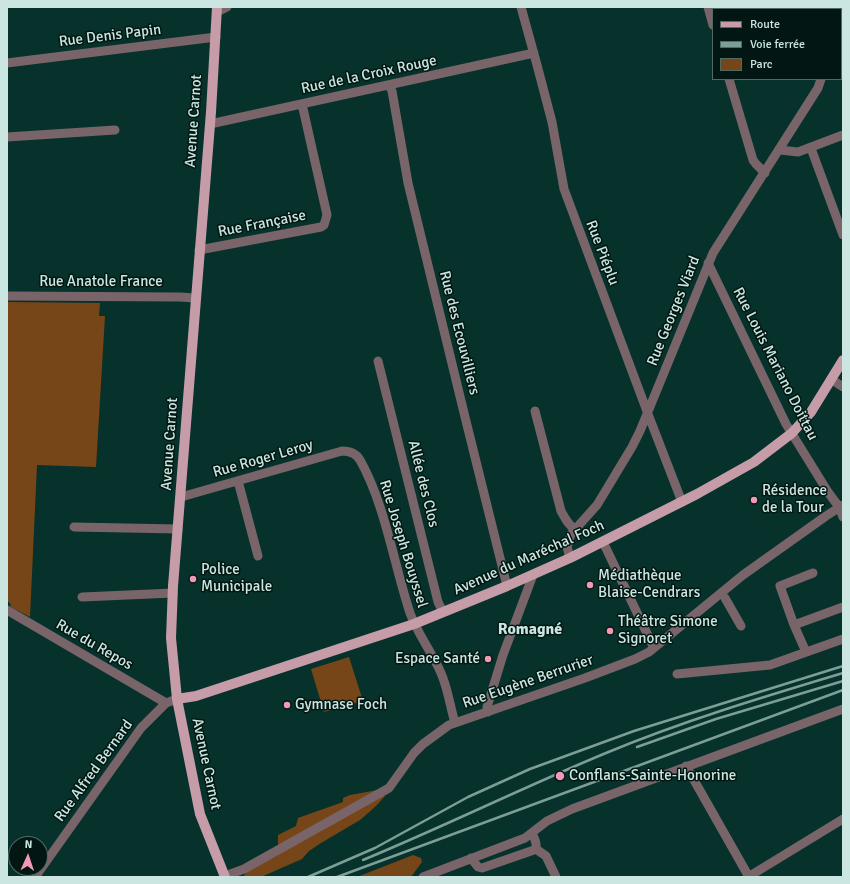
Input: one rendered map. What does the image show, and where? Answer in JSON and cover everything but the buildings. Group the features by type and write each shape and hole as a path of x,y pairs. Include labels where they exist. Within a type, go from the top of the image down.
{"main road":[{"name":"Avenue Carnot","path":"217,10 210,124 195,298 171,638 177,699 200,814 225,876"},
{"name":"Avenue du Maréchal Foch","path":"177,699 196,696 414,624 507,586 570,558 682,502 744,468 792,433 810,412 843,360"}],"street":[{"path":"217,10 227,7"},
{"name":"Rue Piéplu","path":"521,7 552,122 564,190 682,502"},
{"path":"708,7 712,21"},
{"name":"Rue Denis Papin","path":"7,63 216,37"},
{"name":"Rue de la Croix Rouge","path":"210,124 534,53"},
{"path":"729,80 753,160 765,173"},
{"name":"Rue Georges Viard","path":"570,558 567,542 571,534 597,505 632,447 648,414 708,263 780,150 818,88 821,80"},
{"name":"Rue des Ecouvilliers","path":"389,85 392,91 410,190 507,586"},
{"name":"Rue Française","path":"199,250 321,227 324,225 327,215 302,104"},
{"path":"7,136 115,130"},
{"path":"780,150 798,152 843,135"},
{"path":"809,148 812,151 843,235"},
{"name":"Rue Louis Mariano Doittau","path":"708,263 786,424 828,492 841,506 843,517"},
{"name":"Rue Anatole France","path":"7,296 172,296 195,298"},
{"name":"Allée des Clos","path":"378,361 438,602 443,612"},
{"path":"831,379 843,387"},
{"path":"535,411 561,511 566,521 575,529"},
{"name":"Rue Roger Leroy","path":"181,497 342,451 352,452"},
{"name":"Rue Joseph Bouyssel","path":"352,452 360,460 379,505 414,624 442,674 455,723"},
{"path":"238,481 258,556"},
{"name":"Rue Eugène Berrurier","path":"225,876 256,863 389,788 414,753 442,730 455,723 585,678 635,659 654,648 743,575 841,506"},
{"path":"74,527 178,529"},
{"path":"603,542 654,648"},
{"path":"806,652 794,625 780,586 813,573"},
{"path":"488,712 487,707 503,655 533,574"},
{"path":"82,597 173,593"},
{"path":"725,598 741,626"},
{"path":"794,625 843,607"},
{"name":"Rue du Repos","path":"7,610 166,703"},
{"path":"678,674 770,665 843,639"},
{"path":"166,703 177,699"},
{"name":"Rue Alfred Bernard","path":"32,877 38,873 141,728 166,703"},
{"path":"423,877 525,838 546,821 572,809 843,708"},
{"path":"686,766 749,877 843,819"},
{"path":"532,833 537,845 536,848"},
{"path":"471,858 478,867 482,868 536,848"},
{"path":"536,848 546,856 556,877"}],"green space":[{"path":"778,7 778,8 715,8"},
{"path":"7,302 100,303 99,316 105,316 96,467 37,465 30,617 11,607 10,603 7,601"},
{"path":"349,657 363,701 324,712 311,669"},
{"path":"378,790 385,796 376,806 360,820 309,851 302,859 261,877 243,877 247,871 278,855 278,835 296,826 298,818 343,802 343,798 350,795"},
{"path":"413,855 421,858 422,862 411,877 357,877"}],"railway":[{"path":"308,877 375,848 468,797 530,769 634,731 843,666"},
{"path":"363,860 635,741 723,710 843,673"},
{"path":"637,747 716,719 843,681"},
{"path":"337,877 843,690"}],"place":[{"name":"Résidence de la Tour","path":"754,500"},
{"name":"Police Municipale","path":"193,579"},
{"name":"Médiathèque Blaise-Cendrars","path":"590,585"},
{"name":"Théâtre Simone Signoret","path":"610,631"},
{"name":"Espace Santé","path":"488,659"},
{"name":"Gymnase Foch","path":"287,705"},
{"name":"Conflans-Sainte-Honorine","path":"560,776"}],"district":[{"name":"Romagné","path":"530,630"}]}
